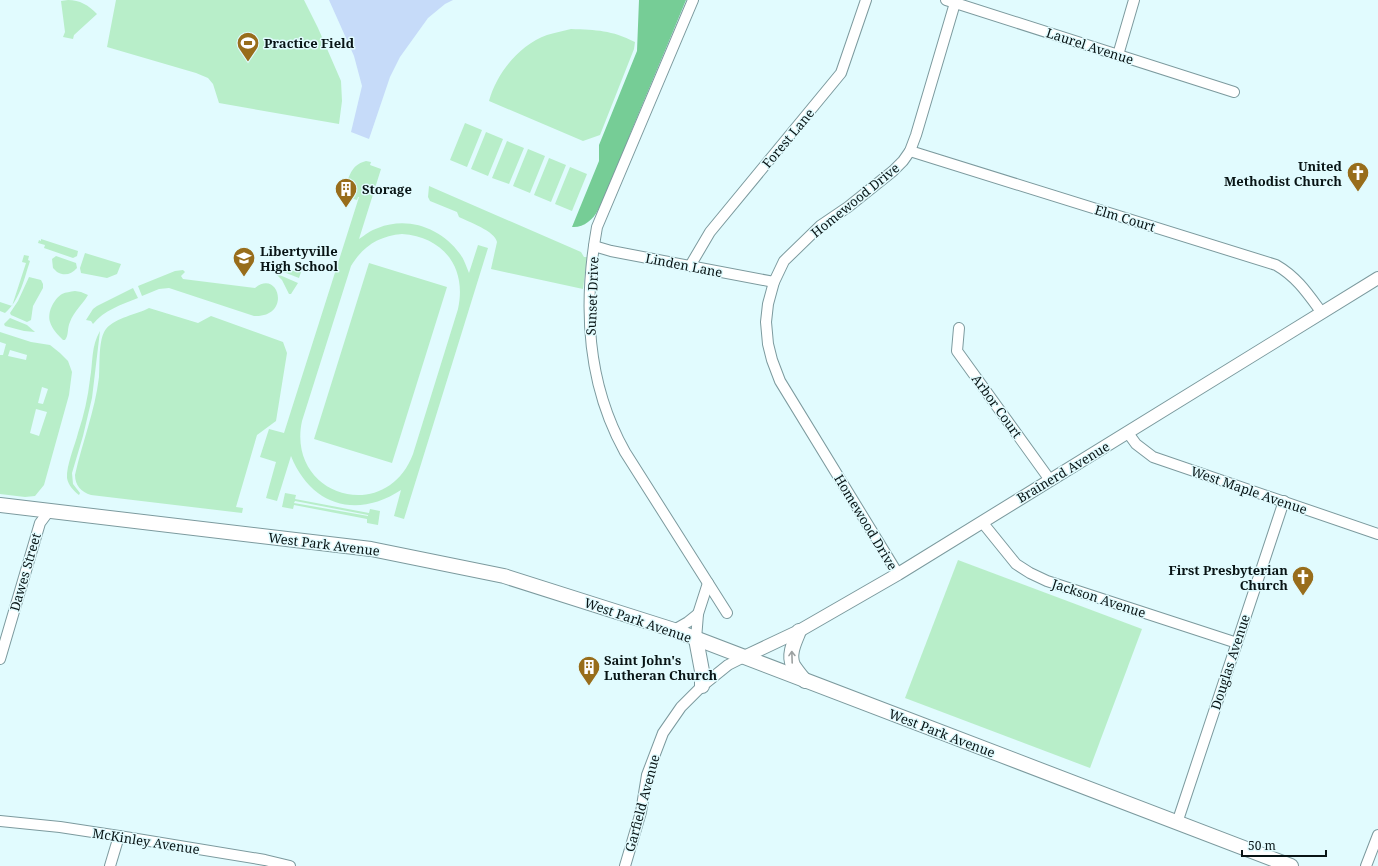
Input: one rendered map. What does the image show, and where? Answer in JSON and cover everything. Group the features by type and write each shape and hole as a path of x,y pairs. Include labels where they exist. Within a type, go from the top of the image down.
{"main road":[{"name":"West Park Avenue","path":"0,505 371,550 504,576 674,630 1291,866"},
{"path":"799,631 791,656 793,665 805,681"},
{"path":"696,639 702,671 702,686"}],"street":[{"name":"Sunset Drive","path":"693,0 597,227 589,309 590,341 593,364 615,435 727,614"},
{"name":"Forest Lane","path":"690,266 710,232 842,73 866,0"},
{"path":"1118,55 1134,0"},
{"name":"Laurel Avenue","path":"951,2 1234,92"},
{"name":"Homewood Drive","path":"898,574 780,381 768,344 766,322 768,304 774,282 784,261 820,226 848,207 893,171 910,151 916,135 951,2"},
{"name":"Elm Court","path":"910,151 1276,265 1288,272 1298,281 1322,313"},
{"name":"Linden Lane","path":"594,246 774,282"},
{"name":"Brainerd Avenue","path":"744,657 799,631 898,574 1378,278"},
{"name":"Arbor Court","path":"959,328 957,351 1050,480"},
{"name":"West Maple Avenue","path":"1128,433 1136,444 1153,457 1378,534"},
{"name":"Douglas Avenue","path":"1177,822 1284,502"},
{"name":"Dawes Street","path":"0,659 40,523 49,511"},
{"name":"Jackson Avenue","path":"982,522 1016,564 1030,573 1047,581 1237,643"},
{"path":"696,639 698,614 708,583"},
{"path":"674,630 698,614"},
{"name":"Garfield Avenue","path":"625,866 642,812 647,775 663,732 681,707 702,686 728,664 744,657"},
{"name":"McKinley Avenue","path":"0,822 60,827 283,865"},
{"path":"1366,866 1378,835"},
{"path":"110,866 119,836"}],"green space":[{"path":"68,0 84,4 97,14 74,35 73,39 63,37 65,32 61,1"},
{"name":"Practice Field","path":"116,0 304,0 341,81 342,101 339,124 219,103 213,84 208,78 196,73 107,47"},
{"path":"639,0 686,0 603,201 596,214 590,220 584,225 572,227 599,161 599,145 637,51"},
{"path":"571,29 604,31 619,35 635,42 634,49 600,135 583,141 489,101 503,70 518,53 527,46 547,35"},
{"path":"465,123 482,130 467,167 450,160"},
{"path":"486,132 503,139 488,176 471,169"},
{"path":"507,141 524,148 509,184 492,178"},
{"path":"528,149 545,156 530,193 513,186"},
{"path":"549,158 566,165 551,202 534,195"},
{"path":"366,161 371,162 370,165 381,169 359,239 373,230 389,225 401,223 423,227 434,231 452,245 464,260 469,273 478,245 488,248 404,519 394,516 401,490 384,499 368,504 352,505 337,503 323,496 310,486 300,473 291,456 277,501 266,498 276,462 260,457 269,429 284,433 359,197 357,200 343,196 350,174 360,163","holes":["402,234 417,236 430,241 441,248 449,257 459,280 460,294 458,309 413,454 400,476 382,490 362,495 341,493 323,483 309,468 301,447 302,421 351,266 361,253 372,243 394,235"]},
{"path":"570,167 587,174 572,211 555,204"},
{"path":"429,186 581,252 584,257 587,257 583,289 491,269 497,242 495,238 492,234 481,227 459,217 457,212 430,201 428,197"},
{"path":"41,239 78,251 77,256 73,258 44,248 45,245 38,243"},
{"path":"85,253 121,264 117,274 107,278 81,273 80,268"},
{"path":"24,255 29,256 28,260 30,261 23,282 18,296 12,305 26,263 22,262"},
{"path":"56,256 76,263 77,268 67,274 57,272 53,268 52,259"},
{"path":"369,263 447,287 392,463 314,439"},
{"path":"273,268 301,272 299,278"},
{"path":"183,270 185,272 181,276 183,279 255,288 263,284 270,284 278,295 277,303 274,310 266,315 254,316 169,288 159,289 142,296 138,286 175,271"},
{"path":"275,273 298,283 291,294 289,294 282,280"},
{"path":"29,277 41,280 43,288 33,306 31,320 27,322 11,315 10,313 18,301"},
{"path":"133,288 138,298 108,311 93,324 91,321 86,320 93,309 97,306"},
{"path":"75,291 88,295 72,318 69,324 68,334 65,340 63,340 55,332 51,325 49,314 54,302 59,296"},
{"path":"0,302 12,306 5,313 0,311"},
{"path":"149,308 198,323 211,316 283,342 287,353 276,421 257,435 236,507 243,508 242,513 91,495 84,492 77,485 75,475 97,390 103,333 115,322"},
{"path":"10,318 27,325 35,332 5,326 4,324"},
{"path":"100,331 92,398 72,473 73,484 80,493 79,495 73,490 69,483 67,473 86,406 95,342"},
{"path":"0,332 31,342 50,345 68,361 72,372 69,395 44,485 35,496 25,497 0,494 0,355 3,355 6,344 0,342","holes":["10,350 27,355 26,360 8,356","42,387 48,389 43,404 38,403","36,409 47,412 39,436 30,433"]},
{"path":"285,493 296,495 295,499 369,513 370,509 380,511 378,525 367,523 367,519 294,505 293,509 282,507","holes":["295,501 368,516 294,503"]},
{"path":"958,560 1142,629 1090,768 905,698"}],"water":[{"path":"329,0 453,0 445,4 428,18 400,57 390,77 369,139 351,132 362,86 354,56"}],"place":[{"name":"Practice Field","path":"248,62"},
{"name":"United Methodist Church","path":"1358,192"},
{"name":"Storage","path":"346,208"},
{"name":"Libertyville High School","path":"244,278"},
{"name":"First Presbyterian Church","path":"1303,596"},
{"name":"Saint John's Lutheran Church","path":"589,686"}]}
